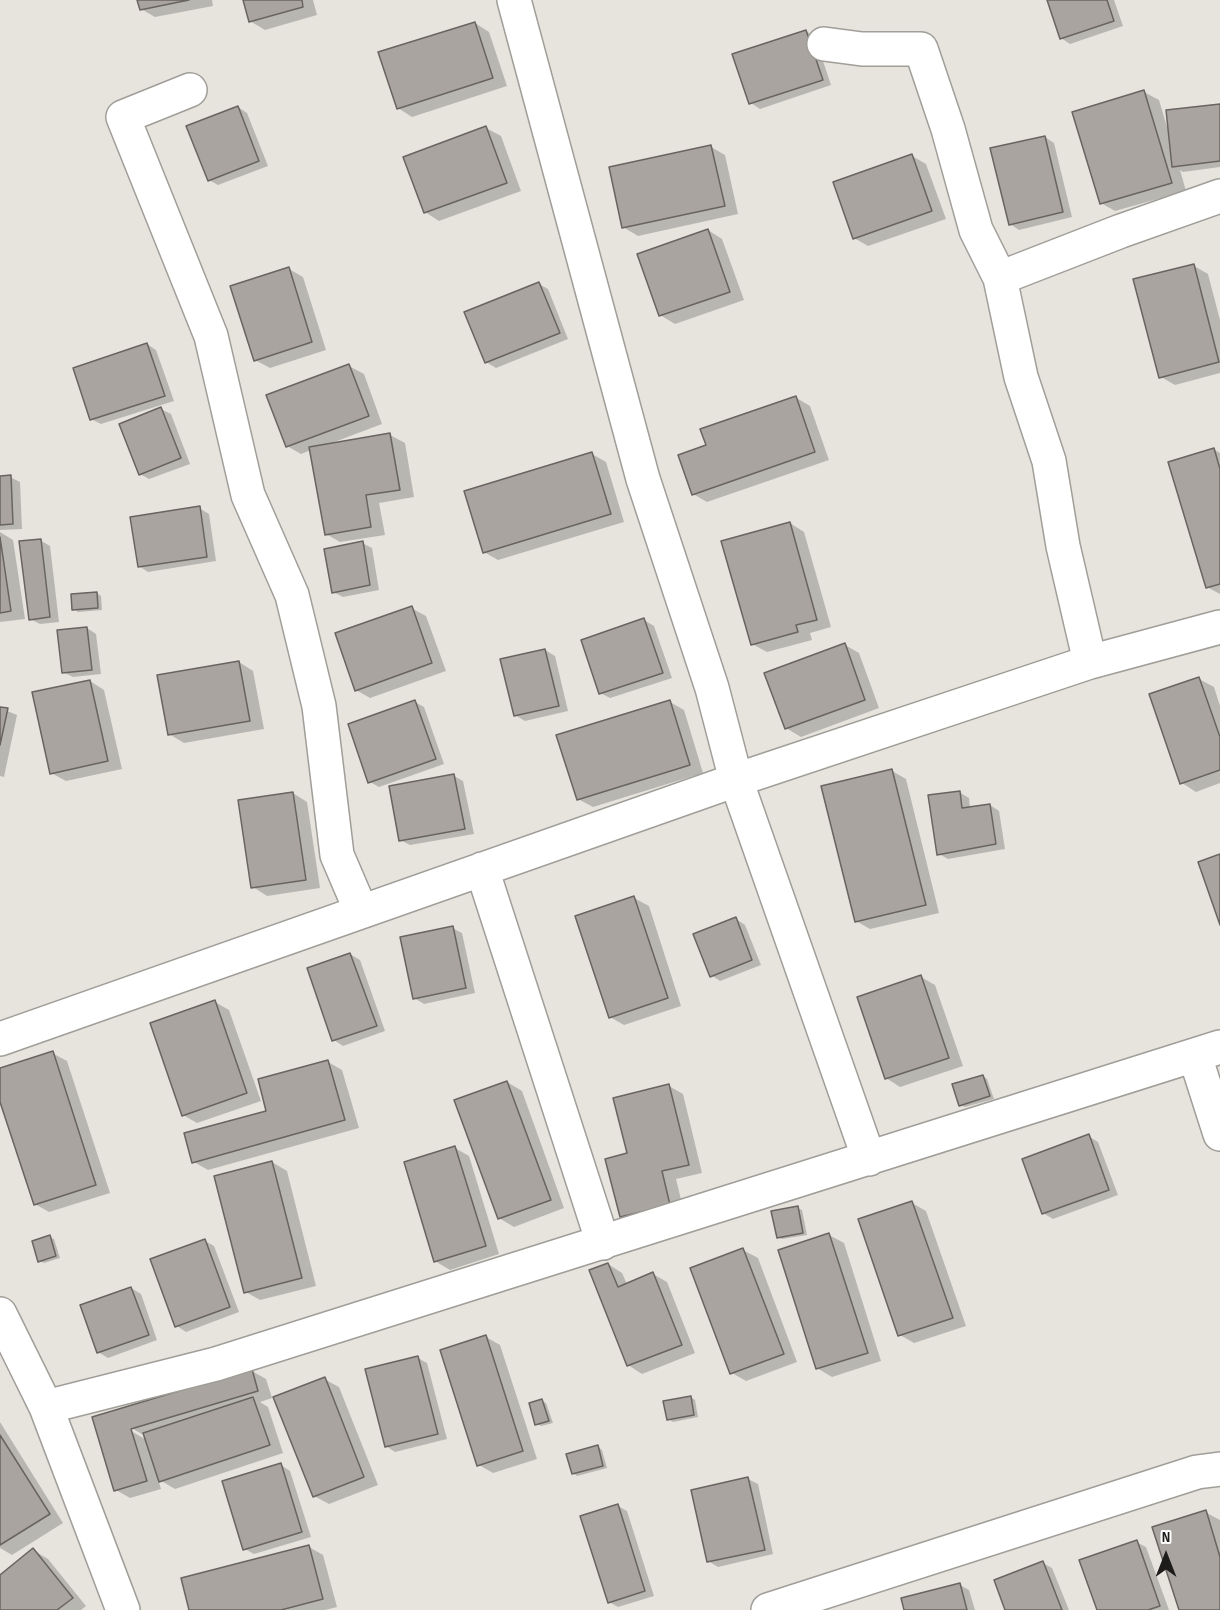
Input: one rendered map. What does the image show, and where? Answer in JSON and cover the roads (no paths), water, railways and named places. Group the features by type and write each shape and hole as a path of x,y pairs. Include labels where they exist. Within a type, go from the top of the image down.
{"street":[{"path":"514,0 643,479 712,688 736,780 869,1159"},
{"path":"824,44 862,49 921,49 948,129 976,230 1000,278 1021,377 1049,460 1063,546 1090,662"},
{"path":"190,90 123,117 211,336 248,495 292,595 319,706 337,855 362,911"},
{"path":"1000,278 1220,196"},
{"path":"0,1039 736,780 1090,662 1220,627"},
{"path":"482,869 603,1243"},
{"path":"46,1407 216,1364 1207,1052 1220,1134"},
{"path":"4,1332 46,1407 123,1610"},
{"path":"768,1610 1197,1472 1220,1469"}]}
